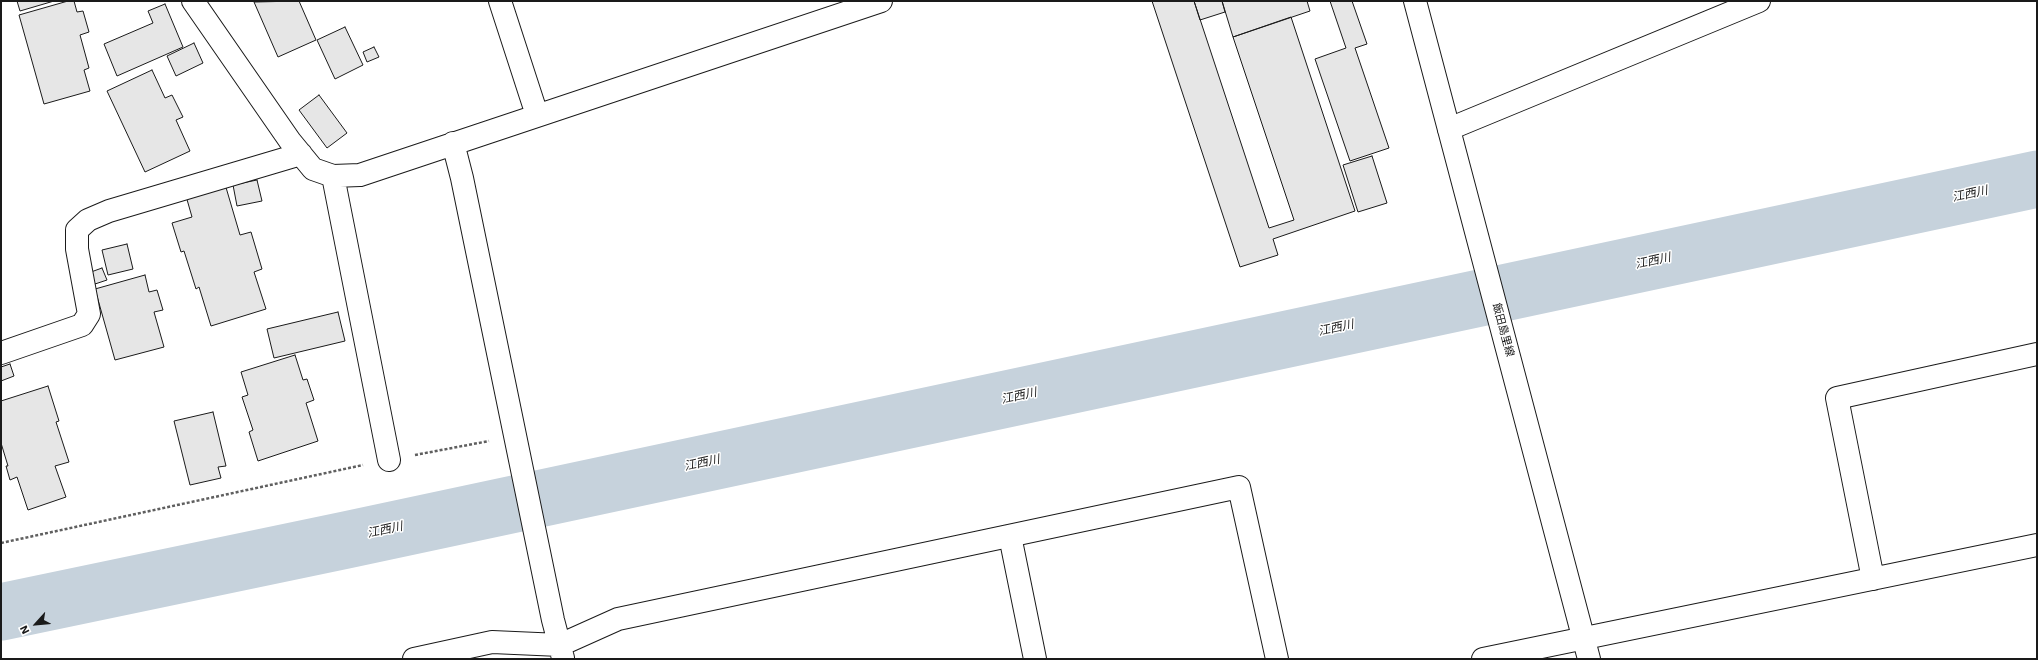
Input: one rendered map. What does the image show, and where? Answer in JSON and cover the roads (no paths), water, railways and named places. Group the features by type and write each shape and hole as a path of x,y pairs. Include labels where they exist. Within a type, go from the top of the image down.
{"street":[{"path":"193,1 290,141 313,169 333,176 360,175 879,1"},
{"path":"500,1 537,115"},
{"name":"飯田島里線","path":"1415,1 1538,460 1585,638 1589,659"},
{"path":"1449,130 1759,1"},
{"path":"452,143 462,178 553,620 562,652"},
{"path":"1,353 82,325 89,314 77,249 77,230 88,220 109,211 301,154"},
{"path":"333,176 389,460"},
{"path":"1873,579 1837,398 2037,354"},
{"path":"414,659 492,642 562,652 618,619 1239,487 1277,659"},
{"path":"1010,536 1035,659"},
{"path":"1483,659 2037,545"}],"waterway":[{"name":"江西川","path":"1,612 346,540 2037,179"}]}
